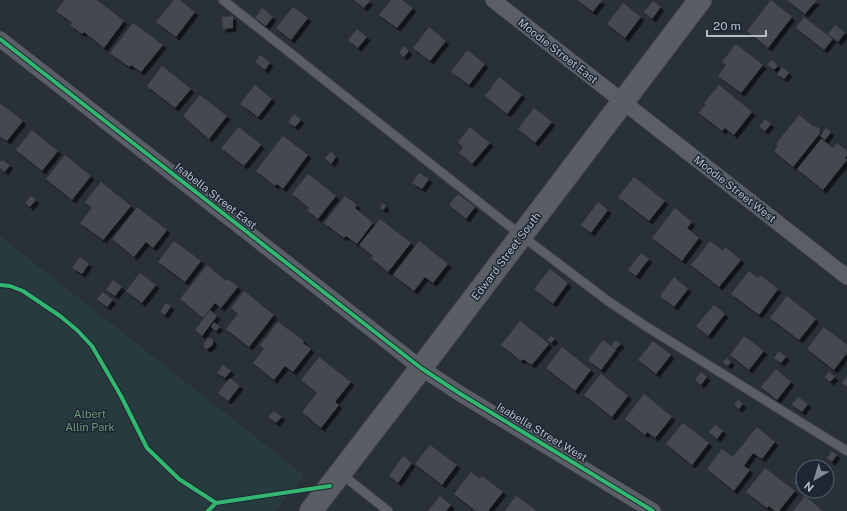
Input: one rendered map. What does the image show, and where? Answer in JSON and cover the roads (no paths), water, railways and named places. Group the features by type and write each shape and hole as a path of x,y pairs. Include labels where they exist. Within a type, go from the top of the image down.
{"main road":[{"name":"Edward Street South","path":"311,511 522,236 700,0"}],"street":[{"name":"Moodie Street East","path":"493,0 623,102"},
{"name":"Isabella Street East","path":"0,39 421,368"},
{"name":"Moodie Street West","path":"623,102 847,277"},
{"name":"Isabella Street West","path":"421,368 653,511"}],"lane":[{"path":"223,0 522,236 608,301 647,328 847,451"},
{"path":"340,473 388,511"}],"park label":[{"name":"Albert Allin Park","path":"90,420"}]}
